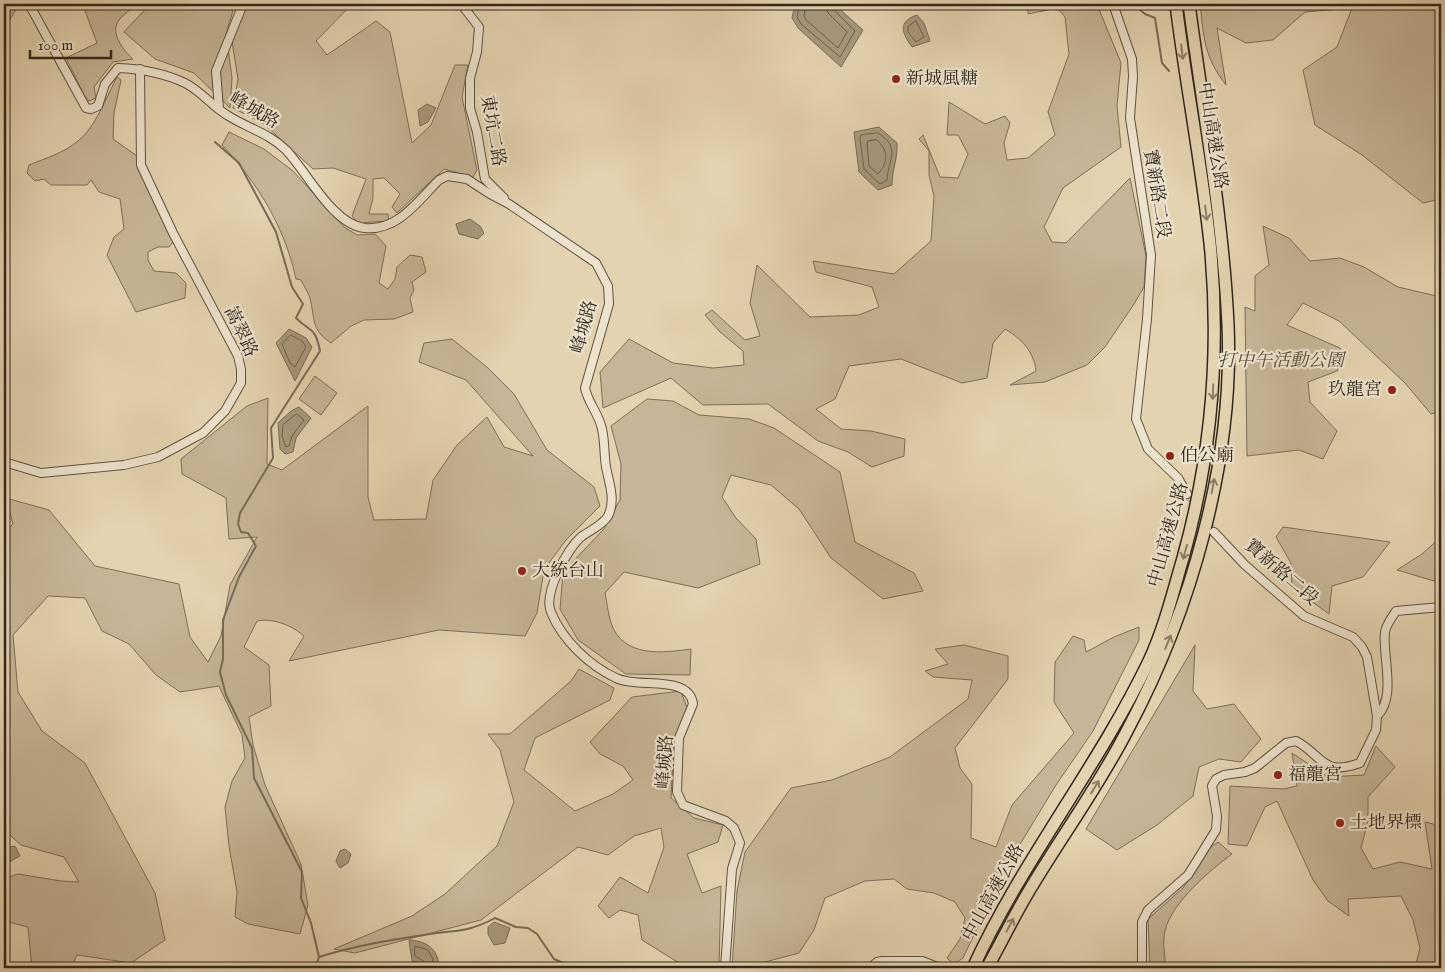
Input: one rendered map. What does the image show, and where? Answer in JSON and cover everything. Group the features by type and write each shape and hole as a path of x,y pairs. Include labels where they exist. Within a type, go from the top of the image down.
{"highway":[{"name":"中山高速公路","path":"973,968 1003,910 1150,659 1180,567 1204,474 1213,402 1214,304 1211,252 1176,4"},
{"name":"中山高速公路","path":"987,968 1028,892 1109,764 1156,672 1183,607 1210,502 1222,441 1228,326 1222,240 1189,4"}],"street":[{"name":"峰城路","path":"29,4 86,108 91,109 98,106 105,84 118,68 140,69 185,83 227,115 272,137 287,151 332,207 347,222 358,227 367,228 390,225 399,220 439,180 447,176 467,179 509,204 596,263 608,286 609,304 585,388 586,396 602,428 612,499 608,515 603,522 580,538 561,566 549,596 550,610 578,652 607,673 628,683 676,686 686,691 692,700 691,711 679,738 677,792 679,800 692,810 726,821 734,828 740,843 732,869 725,968"},
{"path":"219,109 216,71 243,4"},
{"name":"東坑二路","path":"473,4 465,9 479,27 477,52 470,78 470,108 477,132 485,179 509,204"},
{"name":"寶新路二段","path":"1113,4 1132,59 1133,76 1130,118 1150,254 1147,319 1136,419 1148,450 1178,478 1187,494"},
{"name":"嵩翠路","path":"4,462 41,473 124,465 158,458 204,433 232,402 241,382 238,356 173,233 140,164 140,69"},
{"name":"寶新路二段","path":"1140,968 1142,962 1142,922 1148,910 1188,875 1216,830 1217,816 1212,786 1216,779 1224,774 1245,772 1255,768 1286,743 1296,741 1326,765 1343,768 1360,763 1376,730 1377,716 1367,657 1362,647 1353,637 1304,616 1279,592 1244,565 1214,532"},
{"path":"1377,716 1383,710 1387,689 1385,630 1396,611 1441,607"},
{"path":"870,968 876,962 882,961 922,961 940,968"}],"green space":[{"path":"4,4 19,4 4,30"},
{"path":"75,4 137,4 116,25 117,36 122,47 133,59 113,62 94,87 96,98 89,101 84,95 66,58 97,43 84,8"},
{"path":"150,4 235,4 226,34 232,78 230,108 194,73 155,59 124,32"},
{"path":"249,4 352,4 316,41 327,55 376,21 390,32 412,143 431,125 455,65 468,65 462,97 477,170 473,177 444,169 397,213 392,207 400,194 384,178 373,179 373,198 369,214 388,214 389,221 358,223 352,216 366,179 333,168 313,169 264,124 233,108 238,79 231,35"},
{"path":"1036,4 1097,4 1121,63 1117,106 1121,147 1063,188 1044,227 1052,242 1066,243 1130,178 1146,256 1144,287 1105,347 1087,365 1045,382 1010,385 1036,371 1030,352 1017,337 1005,329 993,343 987,378 962,383 901,359 849,366 835,399 816,409 841,429 871,431 905,439 904,456 872,467 848,452 818,441 768,404 703,405 671,378 603,408 600,372 629,339 673,363 713,368 744,365 743,351 720,332 705,315 712,310 745,340 760,336 750,303 757,265 810,317 859,315 879,307 872,287 816,272 813,261 894,274 931,241 934,196 929,175 929,151 919,139 923,135 940,177 958,178 968,154 958,135 947,135 949,102 985,124 1005,116 1010,123 1004,143 1007,160 1028,158 1055,135 1048,112 1069,54 1065,17 1057,8 1028,14 1028,9"},
{"path":"1200,4 1441,4 1441,199 1423,203 1362,155 1315,125 1303,70 1337,47 1352,8 1305,12 1273,40 1246,43 1217,28 1226,85 1213,65 1206,47"},
{"path":"117,77 121,80 114,113 113,139 137,156 173,242 169,247 158,247 148,252 148,260 154,271 176,273 186,283 185,298 136,312 107,255 114,237 124,229 120,199 99,192 91,180 87,185 51,185 44,179 35,181 27,173 29,165 67,149 84,135 95,120"},
{"path":"229,132 264,149 293,171 344,227 357,235 375,234 386,246 379,283 388,289 395,279 397,267 410,255 422,257 426,272 412,282 414,290 410,298 413,312 394,319 364,320 351,326 331,343 325,338 317,329 309,296 301,280 296,279 285,242 268,207 247,175 222,145"},
{"name":"打中午活動公園","path":"1263,226 1289,238 1310,261 1340,258 1364,267 1398,287 1441,297 1441,411 1431,414 1405,383 1339,321 1303,303 1287,325 1340,348 1344,356 1337,371 1308,382 1310,402 1337,431 1323,459 1299,450 1247,456 1245,307 1255,311 1255,276 1269,265"},
{"path":"452,339 488,368 514,394 547,450 594,487 600,506 566,540 544,570 537,613 525,636 439,630 289,661 304,636 282,623 257,621 244,647 269,665 271,706 249,717 253,745 265,785 301,864 308,905 300,934 248,924 235,917 237,892 225,807 232,781 245,758 242,735 219,686 180,692 156,675 129,644 102,631 85,598 48,596 13,635 18,692 42,731 85,763 155,893 165,940 131,963 77,955 71,968 32,968 28,927 4,921 4,879 18,874 79,882 64,857 21,845 4,830 4,533 13,524 6,498 49,510 95,566 179,584 190,637 208,662 221,636 230,585 257,537 229,539 226,498 182,474 181,459 247,406 268,398 267,464 282,470 368,406 368,497 374,520 426,519 433,480 457,445 487,417 504,447 533,456 466,380 419,362 424,343"},
{"path":"315,376 337,393 321,415 299,399"},
{"path":"647,399 673,401 699,415 749,419 774,428 840,472 855,542 914,573 923,591 883,599 831,558 799,509 771,485 731,475 722,497 736,518 756,539 760,564 698,588 624,572 605,593 611,623 617,634 634,648 645,651 668,652 691,649 690,675 626,674 578,640 560,609 563,572 604,529 620,500 621,464 611,426"},
{"path":"1283,527 1390,542 1363,577 1332,586 1329,614 1292,587 1291,563 1276,537"},
{"path":"1441,537 1441,576 1434,581 1397,570 1422,554"},
{"path":"1139,627 1139,640 1093,731 1056,785 1008,864 963,958 954,964 947,958 960,939 965,918 955,902 934,893 907,889 894,879 865,881 825,898 814,930 799,953 765,962 766,968 732,968 737,891 745,852 791,788 832,780 890,757 968,699 972,680 933,677 925,671 948,664 935,649 964,645 1008,656 1008,679 955,748 960,768 972,784 971,838 996,847 1012,805 1074,733 1054,702 1055,662 1073,636 1084,640 1086,652 1114,637"},
{"path":"1195,645 1193,691 1207,709 1234,704 1261,739 1241,762 1219,759 1199,767 1193,796 1157,825 1117,850 1086,829"},
{"path":"579,669 614,688 610,700 535,738 524,770 575,811 613,794 633,780 623,766 600,754 590,742 632,697 681,691 687,708 674,740 671,798 694,818 723,825 718,842 687,854 702,893 721,886 719,968 687,968 642,940 638,915 620,910 609,918 598,906 620,877 648,893 664,847 661,828 634,836 608,855 578,847 481,920 355,953 334,949 412,916 445,894 497,846 514,802 500,750 488,734 510,734 571,681"},
{"path":"1376,746 1395,767 1368,797 1368,821 1361,848 1373,869 1400,862 1432,869 1425,822 1441,826 1441,907 1437,916 1439,948 1441,947 1441,968 1415,968 1420,948 1413,920 1401,896 1348,899 1349,916 1328,901 1313,880 1277,801 1265,807 1247,846 1228,844 1230,786 1283,789 1297,786 1292,753 1328,777 1364,775"},
{"path":"1218,842 1232,854 1201,880 1180,902 1172,914 1164,937 1166,968 1150,968 1148,919 1183,888 1211,847"}],"water":[{"path":"795,4 834,4 863,30 841,67 798,28 792,18"},
{"path":"917,15 924,23 930,41 912,47 903,28 906,21"},
{"path":"427,104 436,108 428,122 420,126 418,110"},
{"path":"879,127 897,143 897,148 892,185 878,190 859,172 854,132"},
{"path":"470,219 480,226 484,233 478,239 459,234 456,224"},
{"path":"289,329 306,338 312,347 295,381 276,343"},
{"path":"299,407 311,418 296,438 293,452 285,454 280,449 278,423 291,411"},
{"path":"15,846 20,856 4,865 4,848"},
{"path":"345,849 351,854 348,863 340,868 336,861 340,851"},
{"path":"494,922 510,928 505,943 494,945 488,934 488,927"},
{"path":"409,940 430,946 436,954 439,965 435,968 424,968 420,963 412,961"}],"waterway":[{"path":"1133,4 1145,14 1155,18 1162,63 1169,71"},
{"path":"215,142 239,163 276,232 292,287 303,304 296,318 312,331 320,351 271,428 273,458 240,513 238,524 241,532 248,533 256,546 239,577 223,620 223,659 220,672 226,695 252,748 254,778 302,872 301,898 311,923 319,957 315,968"},
{"path":"319,957 371,944 468,929 495,918 516,927 528,928 537,934 554,959 570,966"}],"tunnel":[{"path":"1187,494 1214,532"}],"place":[{"name":"新城風糖","path":"896,79"},
{"name":"玖龍宮","path":"1392,390"},
{"name":"伯公廟","path":"1170,456"},
{"name":"大統台山","path":"522,571"},
{"name":"福龍宮","path":"1278,775"},
{"name":"土地界標","path":"1340,823"}]}
